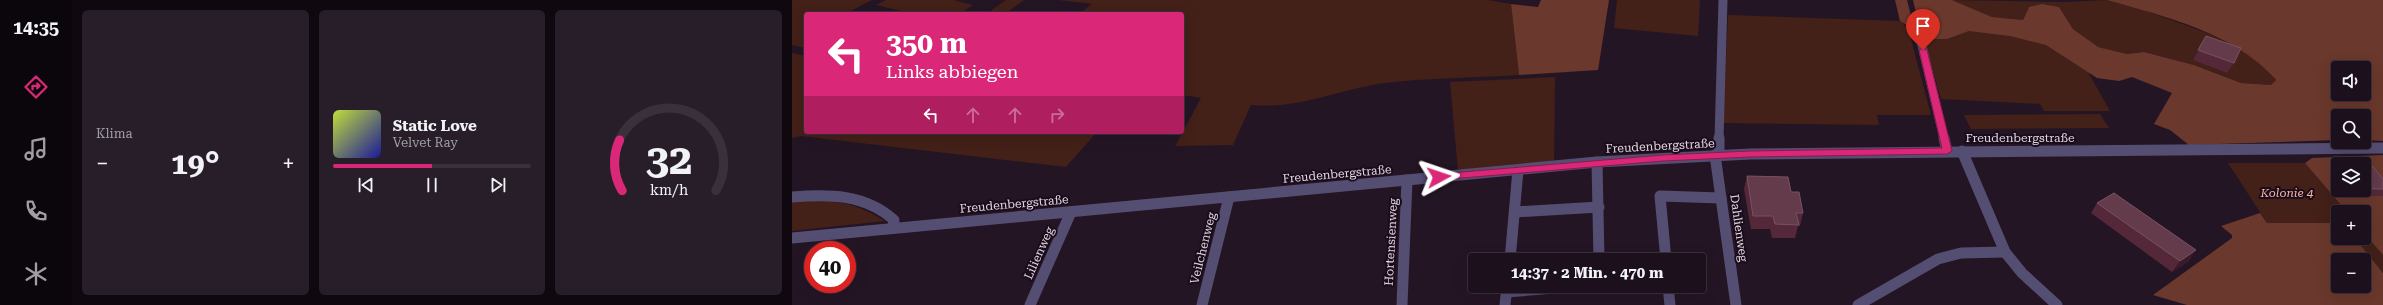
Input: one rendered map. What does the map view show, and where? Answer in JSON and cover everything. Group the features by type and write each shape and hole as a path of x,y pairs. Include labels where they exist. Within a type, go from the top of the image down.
{"street":[{"name":"Dahlienweg","path":"1723,0 1717,155 1721,198 1736,305"},
{"path":"1920,37 1947,151"},
{"name":"Freudenbergstraße","path":"792,238 1597,162 1717,155 1947,151 2216,151 2383,148"},
{"path":"1962,151 2005,252 2022,273 2057,305"},
{"path":"1597,162 1599,253"},
{"path":"1511,253 1518,170"},
{"name":"Hortensienweg","path":"1402,305 1407,180"},
{"path":"792,197 819,195 854,198 871,205 890,216 894,220 893,228"},
{"path":"1665,253 1660,196 1721,198"},
{"name":"Veilchenweg","path":"1202,305 1229,197"},
{"path":"1515,212 1599,207"},
{"name":"Lilienweg","path":"1030,305 1071,212"},
{"path":"1858,305 1938,259 1961,253 2005,252"},
{"path":"1505,305 1506,293"},
{"path":"1669,293 1670,305"}],"green space":[{"path":"792,0 872,0 849,12 804,12 804,48 792,45"},
{"path":"886,0 953,0 973,5 962,12 906,12 876,5"},
{"path":"1006,0 1024,0 1008,12 989,12"},
{"path":"1059,0 1488,0 1511,4 1519,75 1402,81 1368,86 1285,105 1251,105 1233,145 1175,146 1182,134 1184,134 1184,129 1201,98 1184,95 1184,12 1082,12 1092,4"},
{"path":"1617,0 1700,0 1698,36 1614,28"},
{"path":"1952,0 2066,2 2107,0 2138,8 2210,34 2244,51 2265,67 2276,81 2271,85 2241,83 2194,65 2144,52 2127,54 2097,47 2073,29 2059,7 2029,7 2023,20 1992,17"},
{"path":"1728,15 1900,21 1908,28 1931,115 1877,115 1879,125 1723,123"},
{"path":"1919,23 2015,30 2083,63 2110,111 2044,111 2040,104 1941,99"},
{"path":"792,53 804,56 804,134 1095,134 1066,167 801,136 792,138"},
{"path":"1555,77 1554,161 1458,170 1450,82"},
{"path":"2100,114 2109,128 1971,129 1964,115"},
{"name":"Kolonie 4","path":"2228,163 2305,163 2331,193 2331,197 2334,197 2341,205 2331,205 2331,223 2267,223"},
{"path":"792,200 830,201 850,205 885,221 792,231"},
{"path":"2371,241 2383,255 2383,273 2371,258 2371,253 2367,253 2361,245 2371,245"}],"shaded area":[{"path":"1541,0 1609,0 1598,70 1519,75 1511,4 1538,7"},
{"path":"1895,0 1907,0 1915,31 1910,33 1908,26 1900,21"},
{"path":"1913,0 1952,0 1992,17 2023,20 2029,7 2042,4 2059,7 2073,29 2098,47 2127,54 2144,52 2194,65 2241,83 2271,85 2276,80 2260,64 2241,50 2220,39 2175,20 2107,0 2383,0 2383,141 2371,140 2371,109 2331,109 2331,140 2189,145 2170,130 2154,124 2172,93 2132,77 2119,81 2097,78 2046,45 2010,36 1969,31 1947,39 1922,39"},
{"path":"2383,155 2383,255 2371,241 2371,205 2341,205 2334,197 2371,197 2371,157 2336,157"},
{"path":"2331,157 2331,193 2305,163 2312,158"},
{"path":"2260,213 2267,223 2331,223 2331,245 2361,245 2367,253 2331,253 2331,293 2371,293 2371,258 2383,273 2383,305 2187,305 2153,295 2232,238 2232,235 2221,226"}],"building":[{"path":"2206,36 2241,48 2234,63 2198,50"},
{"path":"2371,167 2373,167 2383,179 2383,189 2373,189 2371,187"},
{"path":"1747,176 1788,177 1791,192 1799,192 1803,213 1796,213 1799,225 1775,224 1773,216 1753,216"},
{"path":"2114,193 2196,250 2180,261 2097,203"}],"route":[{"path":"1439,177 1597,162 1719,155 1947,151 1923,50"}]}
